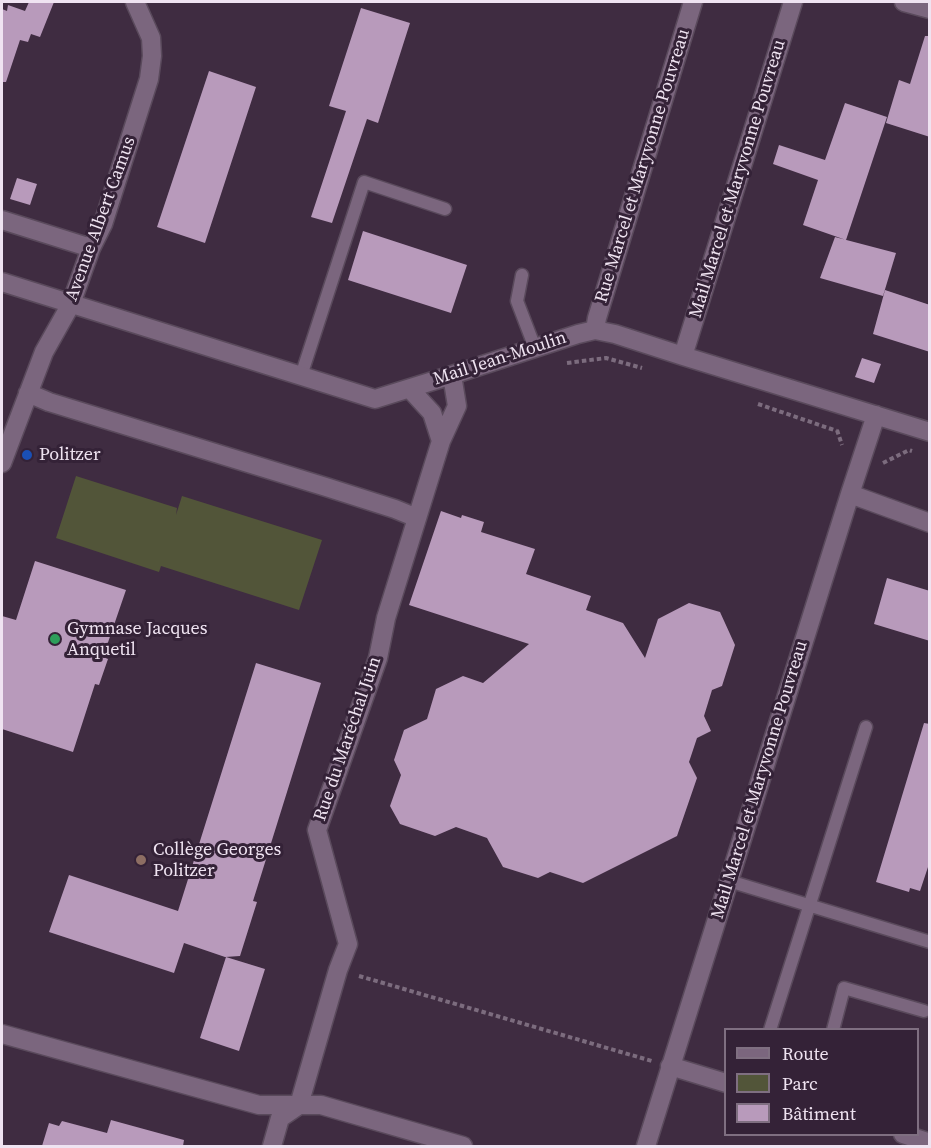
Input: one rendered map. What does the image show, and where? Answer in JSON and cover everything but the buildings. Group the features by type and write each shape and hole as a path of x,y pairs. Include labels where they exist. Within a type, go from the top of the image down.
{"street":[{"name":"Avenue Albert Camus","path":"2,463 44,352 71,303 91,248 103,224 149,79 152,56 151,38 135,2"},
{"name":"Rue Marcel et Maryvonne Pouvreau","path":"595,330 693,2"},
{"name":"Mail Marcel et Maryvonne Pouvreau","path":"683,356 793,2"},
{"path":"904,2 930,9"},
{"path":"2,220 91,248"},
{"name":"Mail Jean-Moulin","path":"2,282 375,399 595,330 615,334 930,432"},
{"name":"Rue du Maréchal Juin","path":"299,1106 338,970 348,944 317,830 378,658 386,618 441,441 457,406 452,375"},
{"path":"410,389 432,412 441,441"},
{"path":"28,393 49,402 336,490 417,518"},
{"name":"Mail Marcel et Maryvonne Pouvreau","path":"646,1146 876,415"},
{"path":"850,494 930,523"},
{"path":"2,1034 259,1105 321,1105 463,1146"},
{"path":"670,1066 724,1082"},
{"path":"272,1146 280,1118 299,1106"},
{"path":"909,1136 930,1143"}],"lane":[{"path":"301,376 364,182 445,208"},
{"path":"522,275 517,301 535,348"},
{"path":"770,1028 866,727"},
{"path":"729,881 930,942"},
{"path":"833,1028 844,988 924,1011"}],"path":[{"path":"559,365 606,358 649,370"},
{"path":"748,401 837,431"},
{"path":"338,970 670,1066"}],"green space":[{"path":"76,476 177,508 176,515 182,496 322,540 299,610 161,566 159,572 56,538"}],"place":[{"name":"Politzer","path":"27,455"},
{"name":"Gymnase Jacques Anquetil","path":"55,639"},
{"name":"Collège Georges Politzer","path":"141,860"}]}
